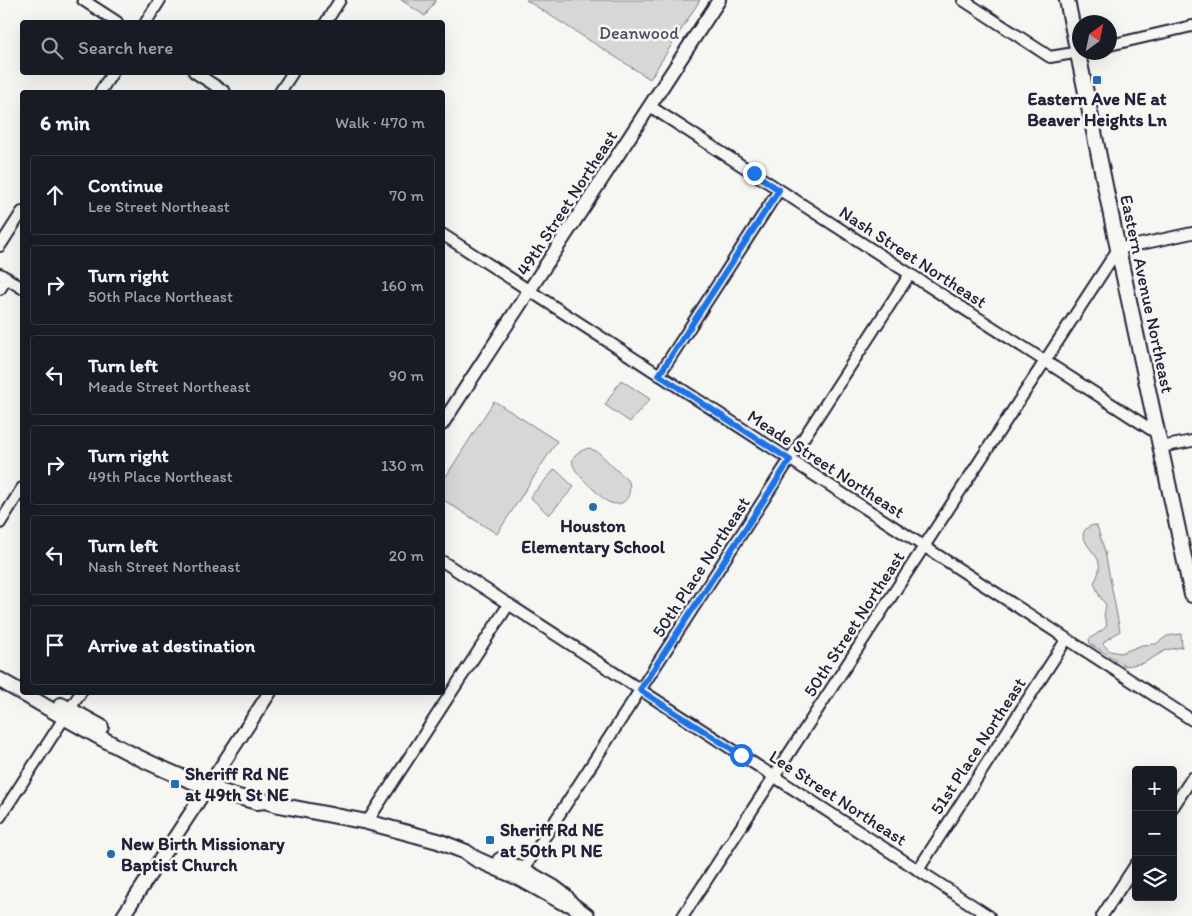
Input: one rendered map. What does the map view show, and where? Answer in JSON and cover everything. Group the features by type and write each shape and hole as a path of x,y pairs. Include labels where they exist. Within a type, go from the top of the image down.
{"main road":[{"name":"Eastern Avenue Northeast","path":"1067,0 1072,22"},
{"name":"Eastern Avenue Northeast","path":"1081,60 1118,249 1192,595"},
{"path":"0,671 20,682"},
{"path":"0,680 20,690"},
{"path":"30,695 178,766 210,784 259,796 265,801 279,806 367,822 423,836 466,852 479,852 565,896 571,904 587,916"},
{"path":"44,695 67,714"}],"street":[{"path":"82,0 114,20"},
{"path":"147,20 160,0"},
{"path":"327,20 340,0"},
{"name":"49th Street Northeast","path":"445,419 719,0"},
{"path":"963,0 1050,57 1072,53"},
{"path":"1117,43 1192,26"},
{"path":"101,90 111,75"},
{"path":"199,75 222,90"},
{"path":"281,90 291,75"},
{"name":"Nash Street Northeast","path":"650,107 1045,361 1160,441"},
{"path":"659,375 779,190"},
{"path":"0,246 20,215"},
{"path":"1118,249 1192,233"},
{"name":"Meade Street Northeast","path":"445,236 1192,720"},
{"name":"50th Street Northeast","path":"683,916 1118,249"},
{"name":"50th Place Northeast","path":"521,874 910,274"},
{"path":"0,289 3,276 20,287"},
{"path":"1160,441 1192,441"},
{"path":"1,518 20,491"},
{"name":"Lee Street Northeast","path":"445,563 989,916"},
{"path":"367,822 509,604"},
{"name":"51st Place Northeast","path":"918,870 1066,640"},
{"path":"0,817 79,695"},
{"path":"123,916 268,695"},
{"path":"1177,801 1192,778"},
{"path":"1102,916 1132,870"}],"green space":[{"path":"401,0 436,0 425,16"},
{"name":"Deanwood","path":"526,0 700,0 650,79"},
{"path":"621,380 650,399 630,422 605,405"},
{"path":"494,401 557,441 497,534 445,501 445,478"},
{"path":"589,448 598,452 629,482 629,495 621,503 616,504 606,501 582,478 574,467 574,456"},
{"path":"555,469 574,487 549,515 530,497"},
{"path":"1094,525 1097,526 1105,552 1120,631 1103,644 1110,651 1121,653 1142,645 1156,644 1167,636 1181,634 1182,647 1166,650 1144,663 1126,666 1090,644 1089,639 1107,625 1104,616 1106,605 1094,583 1098,574 1099,562 1083,536 1085,530"}],"place":[{"name":"Eastern Ave NE at Beaver Heights Ln","path":"1097,80"},
{"name":"Houston Elementary School","path":"593,507"},
{"name":"Sheriff Rd NE at 49th St NE","path":"175,784"},
{"name":"Sheriff Rd NE at 50th Pl NE","path":"490,840"},
{"name":"New Birth Missionary Baptist Church","path":"111,854"}],"route":[{"path":"741,755 640,690 790,460 659,375 779,190 754,173"}]}
